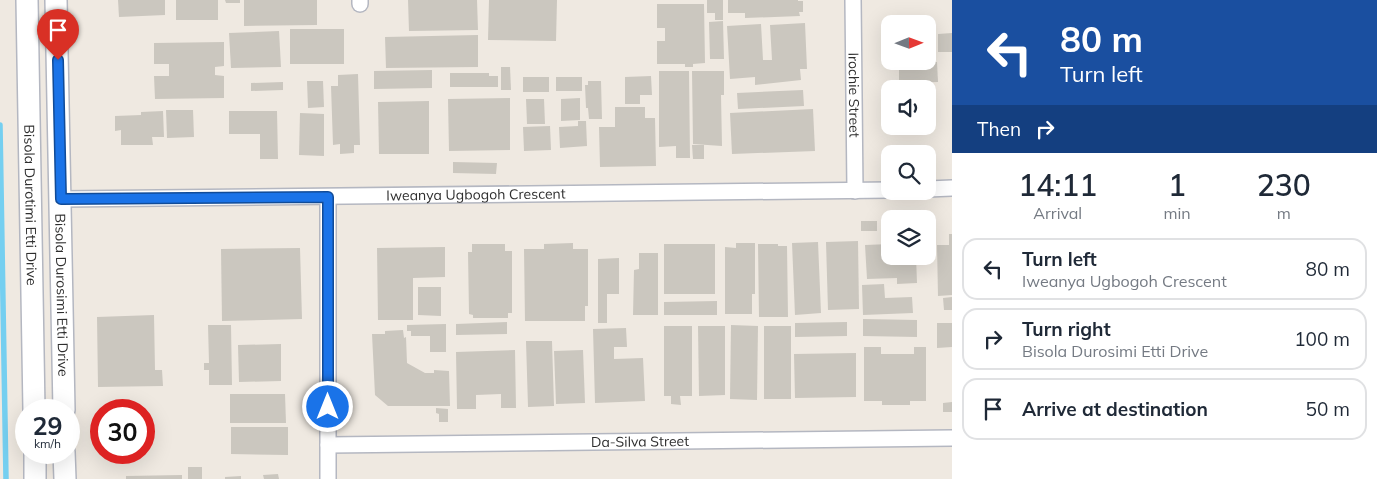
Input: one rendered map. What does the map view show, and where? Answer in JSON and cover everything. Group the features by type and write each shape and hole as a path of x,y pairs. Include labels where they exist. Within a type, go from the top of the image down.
{"main road":[{"name":"Bisola Durotimi Etti Drive","path":"27,0 34,399"},
{"name":"Bisola Durosimi Etti Drive","path":"56,0 64,399"},
{"path":"35,464 35,479"},
{"path":"64,464 65,479"}],"street":[{"name":"Irochie Street","path":"853,0 855,191"},
{"path":"936,189 952,188"},
{"name":"Iweanya Ugbogoh Crescent","path":"61,199 881,190"},
{"path":"328,197 328,479"},
{"name":"Da-Silva Street","path":"328,445 952,438"}],"building":[{"path":"118,0 165,0 165,15 119,17"},
{"path":"176,0 218,0 218,20 176,20"},
{"path":"225,0 240,0 240,3 226,3"},
{"path":"244,0 317,0 317,25 244,26"},
{"path":"408,0 477,0 478,30 409,31"},
{"path":"489,0 557,0 556,41 488,40"},
{"path":"707,0 723,0 723,20 715,20 715,13 707,13"},
{"path":"728,0 798,0 803,1 803,12 799,12 800,16 745,18 745,13 728,13"},
{"path":"657,4 704,4 705,63 693,64 693,67 685,67 685,64 657,64 657,41 665,41 665,28 657,28"},
{"path":"723,21 724,59 710,59 709,22"},
{"path":"805,23 807,69 800,69 801,80 755,85 755,77 730,79 727,26 761,24 763,60 772,60 770,25"},
{"path":"290,29 344,29 344,64 290,64"},
{"path":"279,31 281,67 231,68 229,33"},
{"path":"952,33 952,52 938,52 938,34"},
{"path":"478,35 478,67 386,68 385,37"},
{"path":"224,42 224,66 215,67 215,75 224,76 224,98 155,99 154,76 169,76 169,64 154,64 154,43"},
{"path":"936,62 938,82 936,80 899,80 899,70 936,70"},
{"path":"501,67 510,67 511,90 501,90"},
{"path":"432,70 432,88 374,89 374,71"},
{"path":"659,71 689,71 690,158 676,158 676,146 659,147"},
{"path":"692,71 724,71 724,95 721,95 722,146 693,144"},
{"path":"450,73 489,73 489,76 498,76 498,87 450,87"},
{"path":"358,74 360,145 354,145 354,153 340,154 340,144 333,145 331,86 338,86 338,75"},
{"path":"651,76 652,95 640,95 640,104 625,104 625,77"},
{"path":"523,77 549,77 549,92 523,92"},
{"path":"556,77 582,77 582,91 556,91"},
{"path":"307,81 323,81 324,107 308,108"},
{"path":"588,81 601,81 602,119 589,119 588,108 586,108 585,85 588,85"},
{"path":"283,82 283,90 251,91 251,83"},
{"path":"803,90 804,106 738,109 737,93"},
{"path":"510,98 510,150 449,151 448,99"},
{"path":"580,98 580,120 561,121 561,99"},
{"path":"526,99 544,99 545,124 527,124"},
{"path":"429,101 429,154 379,154 378,102"},
{"path":"615,107 645,107 645,118 655,118 656,166 600,167 599,127 615,127"},
{"path":"813,109 815,151 732,154 730,113"},
{"path":"166,110 193,110 194,137 167,138"},
{"path":"163,111 164,137 152,137 153,145 121,145 121,130 115,131 115,116 141,115 141,112"},
{"path":"229,111 277,111 278,159 260,159 260,134 229,134"},
{"path":"300,113 324,114 324,156 299,155"},
{"path":"578,121 586,121 587,146 560,148 559,127 578,126"},
{"path":"550,126 551,150 524,151 523,127"},
{"path":"692,145 704,145 704,159 693,159"},
{"path":"453,162 497,163 496,174 453,173"},
{"path":"861,221 877,221 877,231 861,231"},
{"path":"949,234 952,234 952,295 938,296 937,245 949,245"},
{"path":"858,241 859,309 828,310 826,242"},
{"path":"818,242 821,313 795,315 792,243"},
{"path":"573,243 573,249 588,249 588,306 585,306 585,321 525,321 524,249 544,249 544,244"},
{"path":"736,243 755,243 755,294 752,294 752,314 725,314 725,247 736,248"},
{"path":"472,244 505,244 505,251 512,251 512,313 508,313 508,318 473,318 473,315 469,314 468,252 472,252"},
{"path":"664,244 715,244 715,294 664,294"},
{"path":"758,244 787,246 788,317 759,317"},
{"path":"881,244 881,265 916,265 917,283 897,284 897,278 867,279 865,245"},
{"path":"445,247 445,277 413,278 413,320 378,320 377,248"},
{"path":"300,248 302,319 222,321 221,249"},
{"path":"639,253 658,253 658,315 633,315 634,270 639,269"},
{"path":"619,258 619,294 607,294 607,323 598,323 598,259"},
{"path":"884,284 885,298 912,297 913,313 863,315 862,285"},
{"path":"418,287 441,287 441,316 418,315"},
{"path":"952,297 952,310 944,310 943,298"},
{"path":"717,301 717,315 664,315 664,302"},
{"path":"154,315 155,370 162,370 163,386 98,387 97,317"},
{"path":"863,319 917,320 917,337 863,336"},
{"path":"507,322 507,334 456,335 456,324"},
{"path":"847,322 847,336 795,337 795,323"},
{"path":"937,323 952,323 952,347 937,348"},
{"path":"446,324 446,352 430,352 430,336 411,336 411,331 407,331 407,325"},
{"path":"208,325 231,325 232,385 209,385 209,370 204,370 204,363 209,363"},
{"path":"731,325 758,326 757,400 730,399"},
{"path":"664,326 692,326 692,396 680,396 681,405 671,404 671,396 664,396"},
{"path":"698,326 725,326 725,395 699,396"},
{"path":"764,326 791,326 791,399 764,399"},
{"path":"626,328 627,347 614,347 614,359 643,358 645,401 595,403 593,329"},
{"path":"403,330 404,338 406,337 407,363 425,373 434,373 434,370 449,371 450,406 388,406 375,395 372,334 385,334 385,331"},
{"path":"526,341 552,341 554,406 528,407"},
{"path":"281,344 281,381 239,382 238,345"},
{"path":"864,347 881,347 881,354 914,354 914,347 926,347 926,401 910,401 910,405 882,405 882,401 864,401"},
{"path":"515,350 516,408 501,408 501,394 476,395 476,409 457,409 456,352"},
{"path":"583,350 585,403 556,404 554,351"},
{"path":"856,353 856,397 795,398 794,354"},
{"path":"230,394 285,394 286,423 230,423"},
{"path":"952,402 952,412 943,412 943,403"},
{"path":"436,408 448,409 448,422 439,422 439,414 436,413"},
{"path":"231,427 288,427 288,455 231,454"},
{"path":"188,467 202,467 202,479 188,479"},
{"path":"278,474 279,479 264,479 263,475"},
{"path":"182,475 182,479 126,479 126,476"},
{"path":"241,476 241,479 225,479 225,477"}],"waterway":[{"path":"0,125 6,479"}],"route":[{"path":"58,60 61,199 328,197 328,407"}]}
